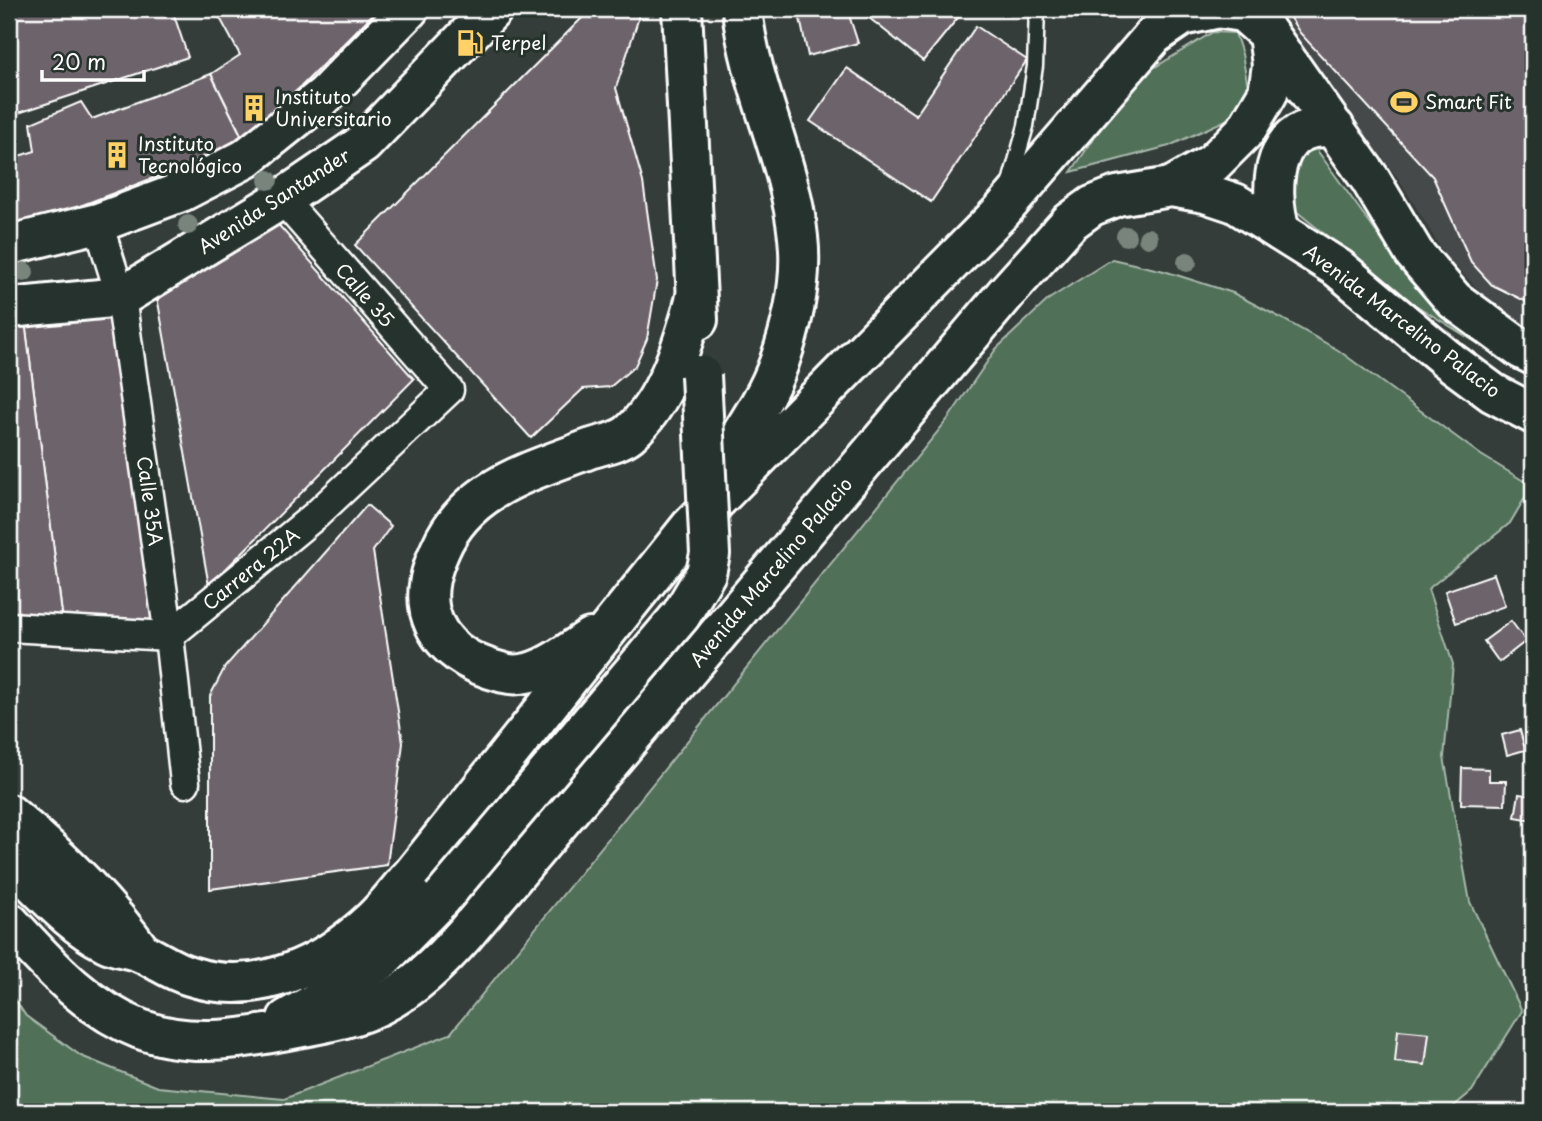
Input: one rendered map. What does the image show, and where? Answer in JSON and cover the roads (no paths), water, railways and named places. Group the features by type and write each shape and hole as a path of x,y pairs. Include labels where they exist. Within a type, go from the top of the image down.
{"main road":[{"path":"9,245 98,223 181,192 245,159 324,95 410,9"},
{"name":"Avenida Santander","path":"9,308 121,297 282,199 363,144 493,9"},
{"path":"247,1038 294,1015 380,961 442,898 681,615 706,573 710,554 682,9"},
{"path":"690,527 720,466 778,367 792,324 799,281 798,238 791,199 746,42 742,9"},
{"path":"9,860 80,925 107,943 142,953 191,977 246,983 275,979 299,971 333,951 375,917 412,875 690,527 1002,211 1154,35 1182,16 1215,9"},
{"path":"1223,9 1243,12 1268,34 1370,179 1414,253 1454,300 1533,355"},
{"path":"1171,187 1213,163 1246,130 1268,93 1272,65 1268,34"},
{"path":"1280,230 1273,196 1274,172 1284,150 1301,130 1313,127 1335,128"},
{"name":"Avenida Marcelino Palacio","path":"9,922 78,992 106,1012 141,1029 185,1039 247,1038 339,1020 378,1006 411,986 440,962 1007,292 1070,222 1092,206 1117,196 1171,187 1205,193 1235,203 1338,268 1447,359 1493,393 1533,414"},
{"path":"616,621 554,662 528,672 508,674 465,659 446,642 433,624 428,603 429,580 452,527 476,500 519,475 627,435 650,410 668,379 685,338 696,297"},
{"path":"9,814 39,839 119,920 142,953"}],"street":[{"name":"Calle 35","path":"282,199 449,390"},
{"name":"Calle 35A","path":"98,223 121,297 169,636 185,783"},
{"name":"Carrera 22A","path":"169,636 316,515 449,390"},
{"path":"9,627 169,636"}],"lane":[{"path":"1002,211 1026,125 1035,66 1037,9"}],"place":[{"name":"Terpel","path":"470,43"},
{"name":"Smart Fit","path":"1404,102"},
{"name":"Instituto Universitario","path":"254,108"},
{"name":"Instituto Tecnológico","path":"117,155"}]}
